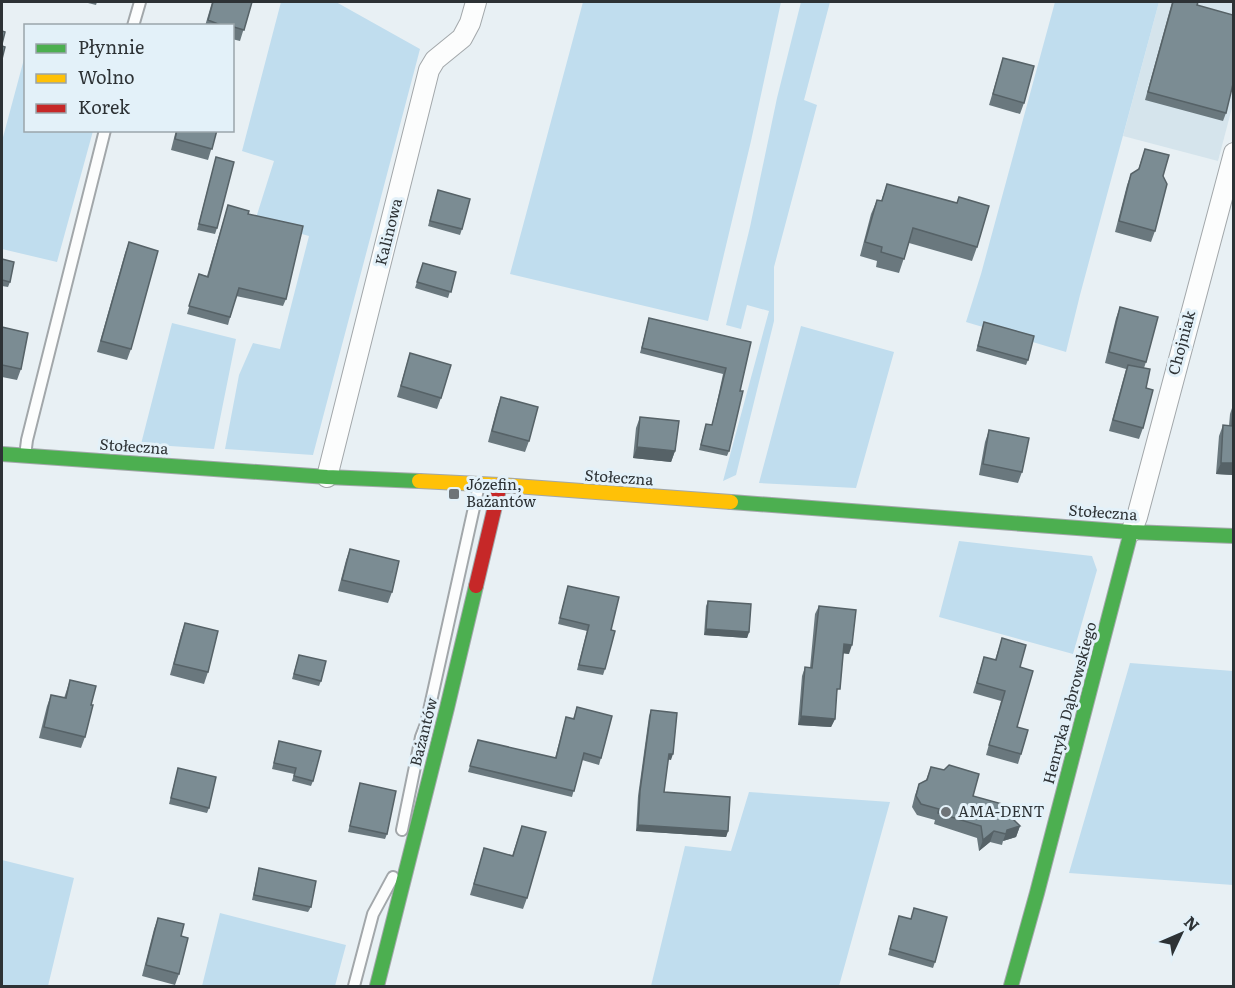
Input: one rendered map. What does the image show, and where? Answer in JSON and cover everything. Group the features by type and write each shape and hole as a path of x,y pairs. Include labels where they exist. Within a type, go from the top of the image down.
{"street":[{"name":"Kalinowa","path":"327,477 429,70 435,60 462,38 470,23 476,2"},
{"name":"Chojniak","path":"1131,532 1137,517 1233,153"},
{"name":"Stołeczna","path":"2,454 327,477 500,485 1131,532 1233,536"},
{"name":"Bażantów","path":"377,987 500,485"},
{"name":"Henryka Dąbrowskiego","path":"1011,987 1131,532"}],"lane":[{"path":"134,24 140,2"},
{"path":"25,456 27,440 104,132"},
{"path":"399,846 421,737 429,712 480,484"},
{"path":"354,987 373,914 392,879 394,868"}],"shaded area":[{"path":"281,2 336,2 420,49 313,455 225,449 239,375 253,343 280,349 309,236 255,221 274,161 242,151"},
{"path":"583,2 781,2 708,321 510,274"},
{"path":"801,2 830,2 804,100 817,105 774,267 774,321 736,475 723,481 769,311 747,305 741,329 726,325"},
{"path":"1055,2 1159,2 1066,352 966,322"},
{"path":"1159,2 1233,2 1233,104 1218,161 1123,136"},
{"path":"24,59 24,132 93,132 57,262 2,249 2,141"},
{"path":"172,323 236,339 214,449 141,444"},
{"path":"801,326 894,352 856,488 759,483"},
{"path":"959,541 1092,556 1097,570 1073,654 939,617"},
{"path":"1130,663 1233,671 1233,885 1069,873"},
{"path":"749,792 890,802 839,986 651,986 685,846 731,851"},
{"path":"2,860 74,878 48,986 2,986"},
{"path":"220,913 346,945 335,986 202,986"}],"building":[{"path":"213,2 252,2 244,30 234,27 234,24 218,24 208,20"},
{"path":"1173,2 1198,2 1197,5 1233,15 1233,84 1226,113 1148,92"},
{"path":"1003,58 1034,66 1024,103 993,94"},
{"path":"177,132 216,132 212,149 175,139"},
{"path":"1145,149 1169,155 1163,176 1167,184 1155,231 1119,221 1131,174 1139,169"},
{"path":"216,157 234,162 217,228 199,224"},
{"path":"887,184 957,203 959,197 989,206 977,247 913,228 904,259 881,252 882,247 865,242 877,200 882,201"},
{"path":"438,190 470,199 462,229 430,221"},
{"path":"228,205 249,211 248,214 303,226 286,299 239,288 230,317 189,306 199,274 208,277"},
{"path":"129,242 158,251 131,349 101,341"},
{"path":"2,259 14,262 10,282 2,280"},
{"path":"423,263 456,272 451,292 417,282"},
{"path":"1120,307 1158,317 1146,362 1109,352"},
{"path":"649,318 751,342 740,391 743,391 729,451 701,445 706,424 712,425 726,368 642,348"},
{"path":"984,322 1034,336 1028,360 978,346"},
{"path":"2,327 28,333 21,369 2,365"},
{"path":"410,353 451,365 441,398 401,386"},
{"path":"1128,365 1150,369 1146,388 1153,390 1143,428 1113,420"},
{"path":"501,397 538,407 529,441 492,431"},
{"path":"1233,413 1233,463 1221,463 1223,425 1232,426"},
{"path":"640,417 679,421 675,451 637,447"},
{"path":"989,430 1029,438 1022,472 983,464"},
{"path":"350,549 399,561 392,592 342,580"},
{"path":"568,586 619,597 611,630 615,631 605,669 579,665 589,625 560,618"},
{"path":"708,601 751,604 749,632 706,629"},
{"path":"819,606 856,610 852,645 844,644 835,719 801,716 805,667 812,668"},
{"path":"185,623 218,631 208,672 174,664"},
{"path":"1002,638 1026,645 1020,667 1033,671 1017,727 1028,730 1021,754 989,745 1005,691 977,683 984,657 996,660"},
{"path":"299,655 326,661 321,681 294,674"},
{"path":"70,680 96,686 85,737 44,727 51,695 66,698"},
{"path":"577,707 612,716 601,758 584,753 574,791 470,766 478,740 556,758 566,717 574,719"},
{"path":"651,710 677,713 673,754 669,754 664,792 730,797 728,831 638,825 640,791"},
{"path":"279,741 321,751 313,781 294,776 296,768 274,763"},
{"name":"AMA-DENT","path":"949,765 979,774 973,796 1006,805 1008,814 1020,826 1007,830 1006,834 994,831 983,840 981,826 938,813 939,809 921,804 916,796 919,784 927,780 931,767 944,770"},
{"path":"178,768 216,777 209,808 171,798"},
{"path":"360,783 396,791 387,834 350,826"},
{"path":"522,826 546,832 527,898 474,884 484,848 513,856"},
{"path":"259,868 316,881 311,907 254,895"},
{"path":"914,908 947,917 935,962 890,949 899,916 911,919"},
{"path":"158,918 184,924 181,936 188,938 179,974 146,965"}],"traffic: fast":[{"path":"2,454 327,477 419,481"},
{"path":"731,502 1131,532 1234,536"},
{"path":"1011,986 1131,532"},
{"path":"377,986 476,586"}],"traffic: slow":[{"path":"419,481 731,502"}],"traffic: jam":[{"path":"476,586 500,485"}],"place":[{"name":"Józefin, Bażantów","path":"454,494"},
{"name":"AMA-DENT","path":"946,812"}]}
